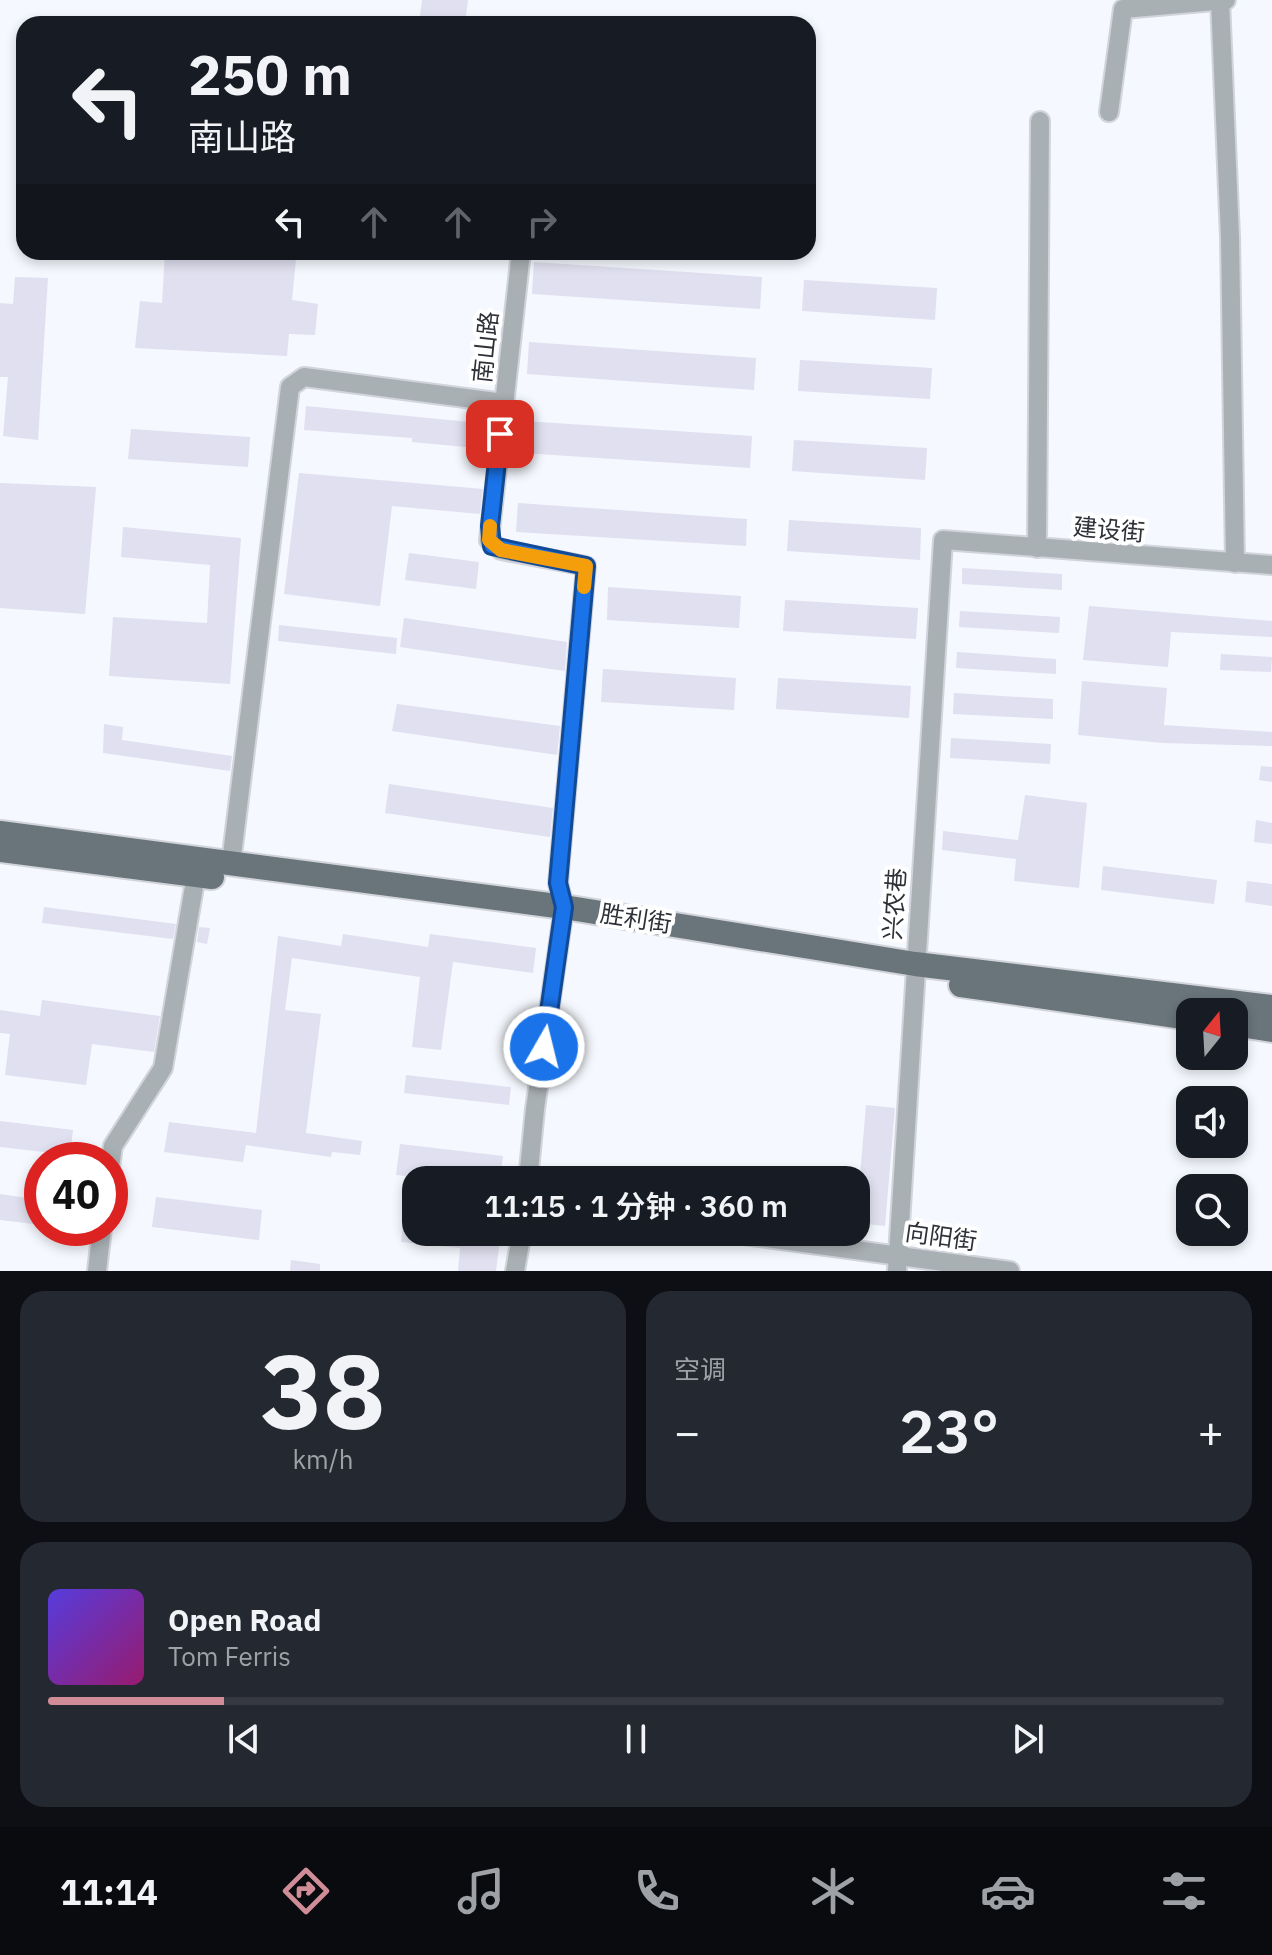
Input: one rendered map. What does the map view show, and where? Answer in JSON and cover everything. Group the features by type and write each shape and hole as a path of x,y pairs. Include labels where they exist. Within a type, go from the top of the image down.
{"main road":[{"name":"胜利街","path":"0,833 231,863 1176,1016"},
{"name":"胜利街","path":"0,850 563,915"},
{"name":"胜利街","path":"914,971 1272,1007"},
{"path":"1248,1026 1272,1030"}],"street":[{"path":"1220,0 1230,237 1235,563"},
{"path":"1109,112 1123,9 1226,0"},
{"path":"1037,548 1040,121"},
{"name":"南山路","path":"520,260 489,540 501,550 586,566 558,883 563,915 530,1166"},
{"path":"231,863 290,387 304,377 504,403"},
{"name":"建设街","path":"943,540 1272,565"},
{"name":"兴农巷","path":"898,1263 943,540"},
{"path":"116,1142 163,1068 196,875"},
{"path":"97,1271 100,1246"},
{"path":"515,1271 519,1246"},
{"name":"向阳街","path":"801,1246 898,1263 1010,1271"}],"building":[{"path":"422,0 468,0 466,16 420,16"},
{"path":"165,260 296,260 292,300 318,304 315,335 289,334 287,356 135,348 140,301 162,303"},
{"path":"534,262 762,277 760,309 532,294"},
{"path":"15,277 48,278 38,440 3,436 8,377 0,377 0,303 13,304"},
{"path":"804,280 937,288 935,320 802,311"},
{"path":"529,342 756,358 754,390 527,374"},
{"path":"800,360 932,368 930,399 798,391"},
{"path":"306,406 490,424 487,449 412,442 412,438 304,430"},
{"path":"524,421 752,436 750,468 523,453"},
{"path":"131,429 250,437 248,467 128,459"},
{"path":"794,440 927,448 925,480 792,471"},
{"path":"299,473 483,489 480,514 392,506 380,606 284,594"},
{"path":"0,483 96,487 85,614 0,608"},
{"path":"518,503 747,519 746,546 516,532"},
{"path":"789,520 921,528 920,560 787,551"},
{"path":"123,527 241,538 230,684 109,676 113,617 207,623 210,565 121,557"},
{"path":"409,553 479,562 476,589 405,580"},
{"path":"962,568 1062,574 1062,590 962,584"},
{"path":"608,587 741,596 739,628 607,620"},
{"path":"785,600 918,608 916,639 783,631"},
{"path":"1089,606 1272,621 1272,637 1171,632 1168,667 1083,660"},
{"path":"960,611 1060,617 1059,633 959,627"},
{"path":"404,618 567,642 565,671 400,647"},
{"path":"279,625 397,638 396,654 278,641"},
{"path":"957,652 1056,659 1056,674 956,668"},
{"path":"1221,654 1272,657 1271,672 1220,670"},
{"path":"603,669 736,678 734,710 601,702"},
{"path":"778,678 911,686 909,718 776,709"},
{"path":"1082,681 1167,688 1164,725 1272,732 1272,746 1163,743 1078,735"},
{"path":"954,693 1053,699 1053,719 953,714"},
{"path":"397,704 560,726 557,755 392,731"},
{"path":"104,724 123,727 122,740 232,756 230,771 103,753"},
{"path":"951,738 1051,744 1050,764 950,758"},
{"path":"1261,766 1272,767 1272,782 1259,780"},
{"path":"389,784 553,808 550,837 385,813"},
{"path":"1025,795 1087,803 1079,888 1014,881 1016,859 942,850 943,831 1018,840"},
{"path":"1256,820 1272,823 1272,844 1254,842"},
{"path":"1103,866 1217,880 1214,904 1101,890"},
{"path":"1247,881 1272,884 1272,906 1245,902"},
{"path":"44,907 176,924 173,939 42,923"},
{"path":"199,927 210,928 207,944 197,942"},
{"path":"343,934 428,947 430,934 536,948 533,973 453,962 441,1050 412,1047 420,977 292,958 285,1010 321,1014 306,1133 362,1141 360,1155 332,1152 331,1157 246,1145 243,1162 164,1152 169,1122 256,1133 278,936 341,946"},
{"path":"42,1000 160,1016 154,1052 92,1044 86,1085 5,1075 10,1034 0,1033 0,1010 40,1016"},
{"path":"406,1075 511,1087 509,1105 404,1093"},
{"path":"866,1105 895,1108 885,1226 870,1224 870,1166 861,1166"},
{"path":"0,1121 73,1130 72,1142 24,1142 24,1150 0,1147"},
{"path":"400,1144 503,1156 502,1166 402,1166 402,1176 396,1175"},
{"path":"0,1194 24,1197 24,1223 0,1220"},
{"path":"156,1197 262,1210 259,1240 152,1227"},
{"path":"440,1246 499,1246 496,1271 458,1271 460,1248"},
{"path":"291,1260 320,1264 320,1271 290,1271"}],"slow traffic":[{"path":"490,526 489,540 492,546 501,550 586,566 584,587"}],"route":[{"path":"500,434 489,540 492,546 586,566 558,883 564,907 544,1047"}]}
